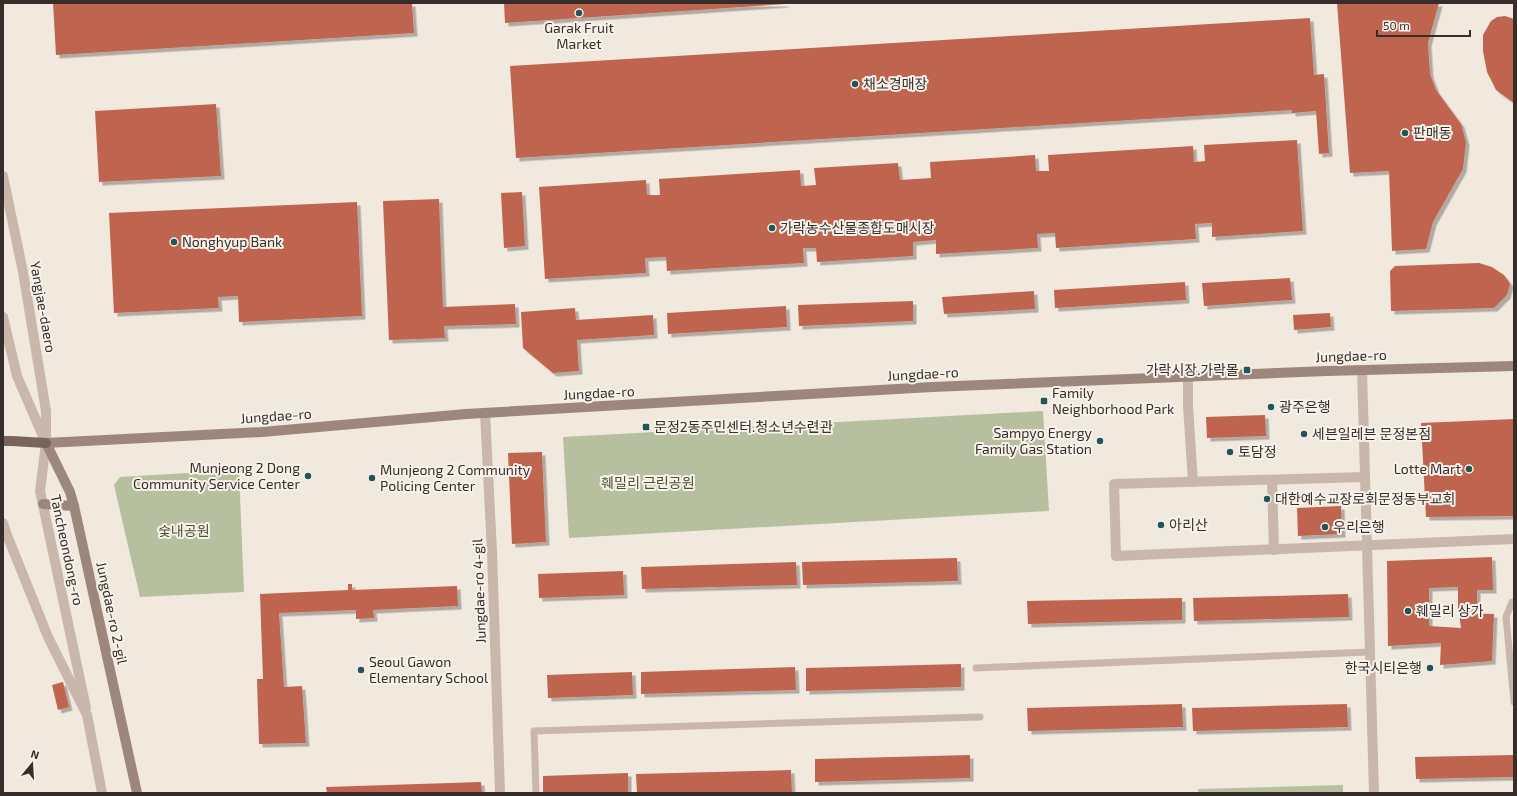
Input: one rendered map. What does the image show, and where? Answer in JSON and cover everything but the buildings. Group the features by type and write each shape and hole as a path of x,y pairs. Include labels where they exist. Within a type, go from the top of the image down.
{"main road":[{"name":"Jungdae-ro","path":"8,441 46,443 262,432 485,413 932,387 1188,376 1514,366"},
{"name":"Jungdae-ro 2-gil","path":"46,443 70,492 74,506 137,793"},
{"path":"43,504 74,506"}],"street":[{"name":"Yangjae-daero","path":"3,176 23,272 46,411 46,443"},
{"name":"Tancheondong-ro","path":"3,317 18,376 46,443 40,491 102,793"},
{"path":"1362,370 1374,793"},
{"path":"1188,376 1188,406 1193,482"},
{"name":"Jungdae-ro 4-gil","path":"485,413 492,552 500,793"},
{"path":"1365,477 1114,484 1116,556 1514,539"},
{"path":"1272,480 1274,550"},
{"path":"3,522 48,637 87,715"}],"lane":[{"path":"1514,602 1512,602 1506,617 1514,702"},
{"path":"976,668 1370,652"},
{"path":"536,793 534,731 980,717"}],"green space":[{"name":"훼밀리 근린공원","path":"1043,411 1049,511 569,538 563,437"},
{"name":"숯내공원","path":"239,470 244,592 140,597 114,485 120,477"},
{"path":"1343,785 1343,793 1198,793 1198,789"}],"place":[{"name":"Garak Fruit Market","path":"579,13"},
{"name":"채소경매장","path":"855,84"},
{"name":"판매동","path":"1405,133"},
{"name":"가락농수산물종합도매시장","path":"772,228"},
{"name":"Nonghyup Bank","path":"174,242"},
{"name":"가락시장.가락몰","path":"1247,370"},
{"name":"Family Neighborhood Park","path":"1044,401"},
{"name":"광주은행","path":"1271,407"},
{"name":"문정2동주민센터.청소년수련관","path":"646,427"},
{"name":"세븐일레븐 문정본점","path":"1304,434"},
{"name":"Sampyo Energy Family Gas Station","path":"1100,441"},
{"name":"토담정","path":"1230,452"},
{"name":"Lotte Mart","path":"1469,469"},
{"name":"Munjeong 2 Dong Community Service Center","path":"308,476"},
{"name":"Munjeong 2 Community Policing Center","path":"372,478"},
{"name":"대한예수교장로회문정동부교회","path":"1267,499"},
{"name":"아리산","path":"1161,525"},
{"name":"우리은행","path":"1325,527"},
{"name":"훼밀리 상가","path":"1408,611"},
{"name":"한국시티은행","path":"1430,668"},
{"name":"Seoul Gawon Elementary School","path":"361,670"}]}
